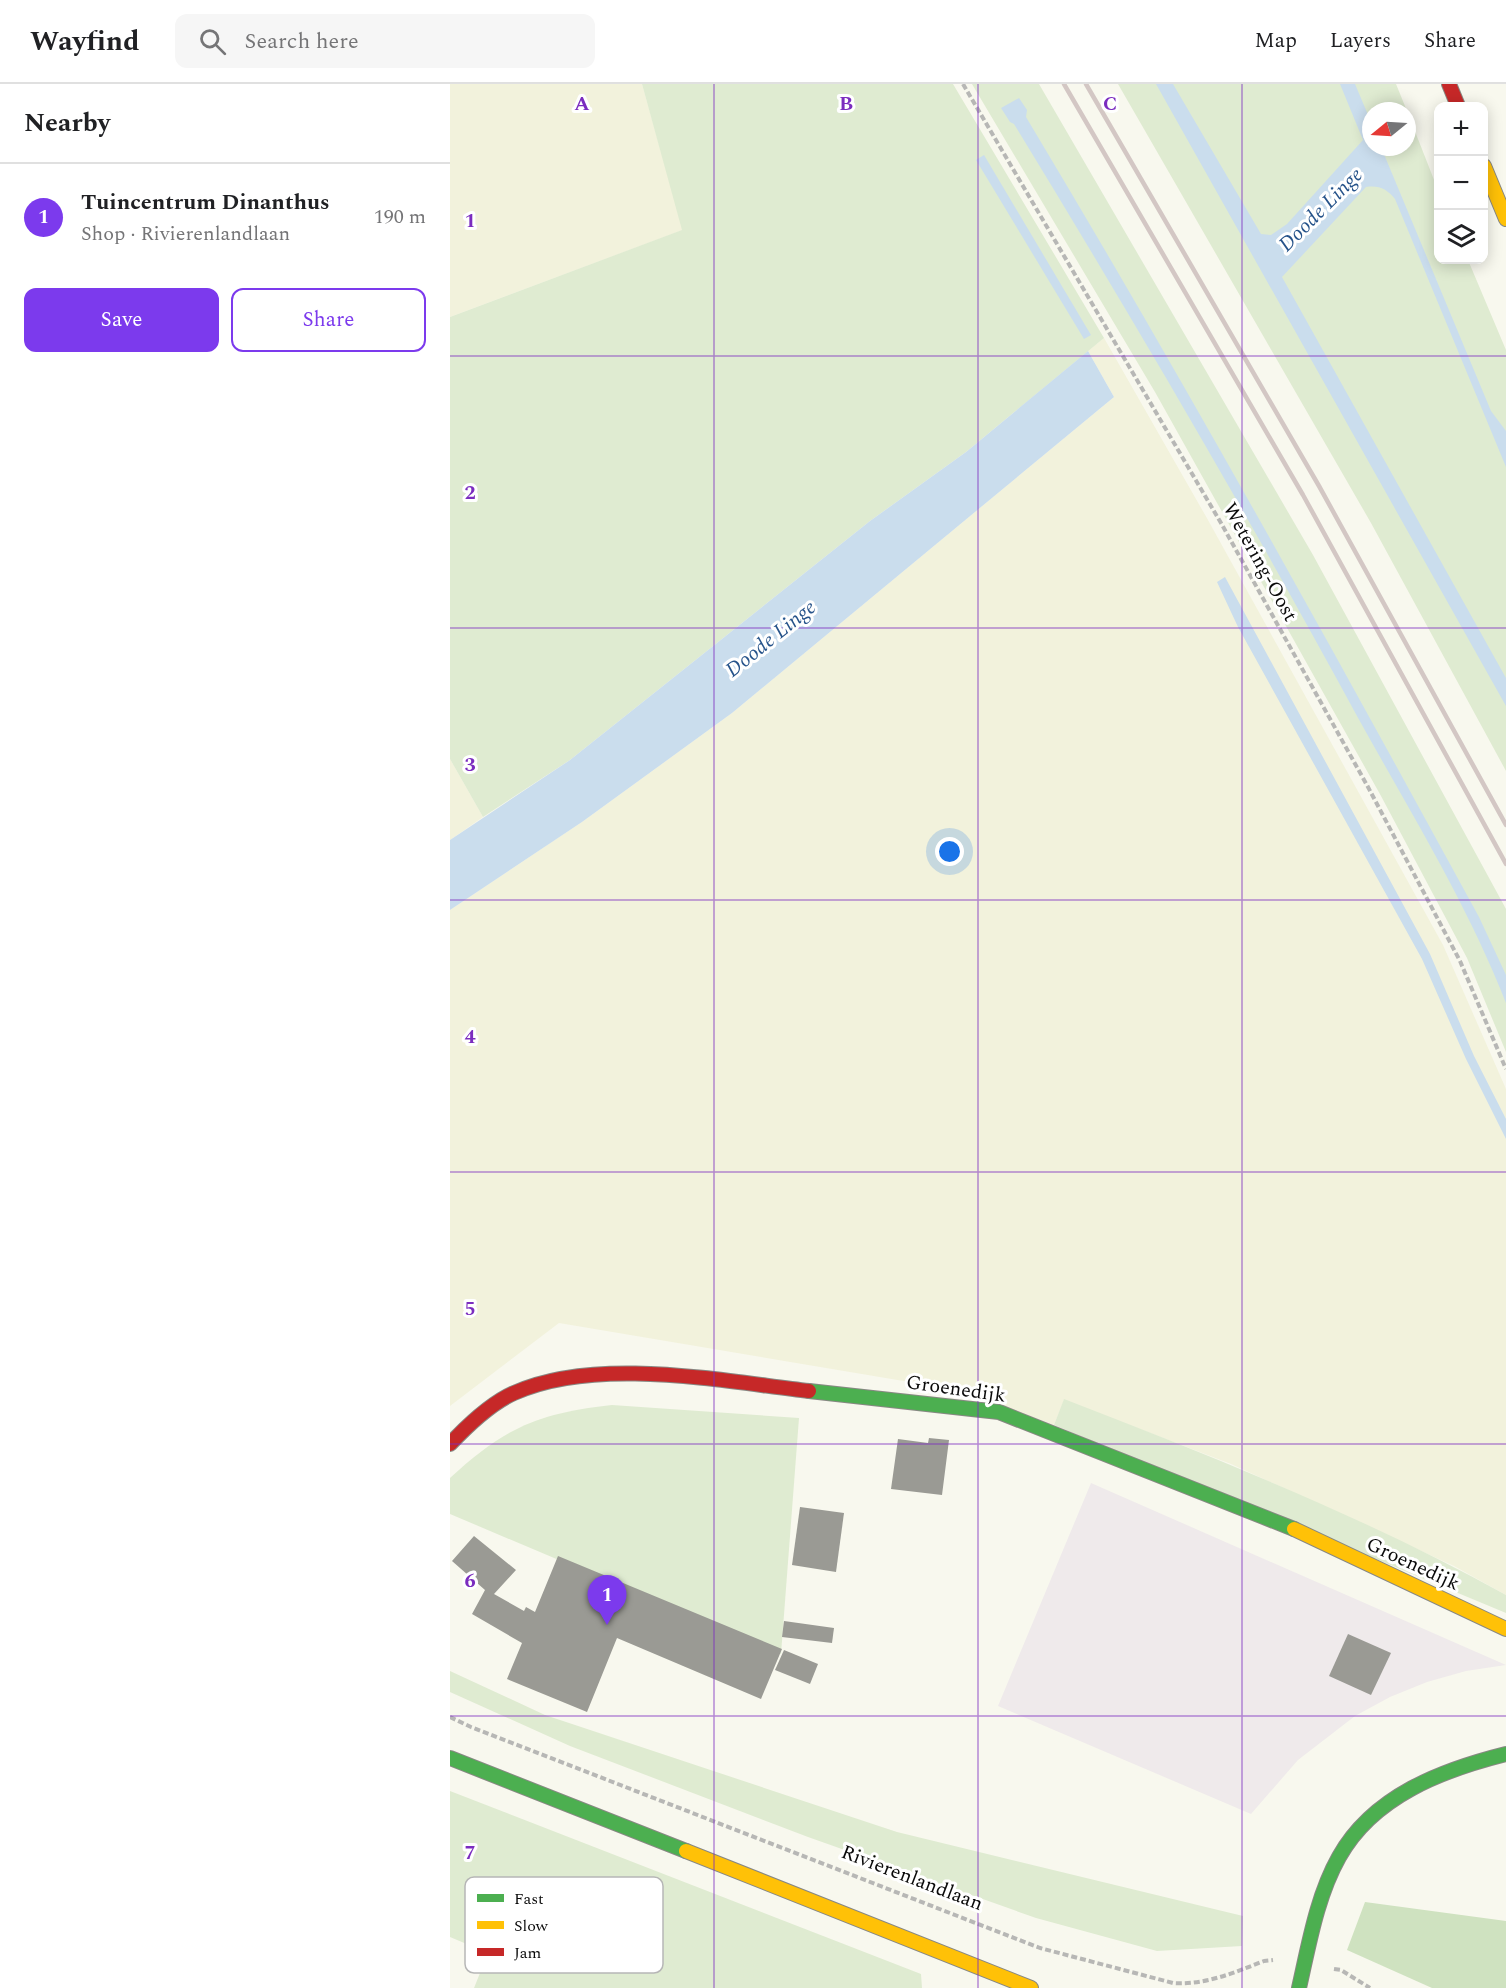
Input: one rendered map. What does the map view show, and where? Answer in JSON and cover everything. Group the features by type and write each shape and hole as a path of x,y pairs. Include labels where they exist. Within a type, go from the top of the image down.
{"main road":[{"path":"1449,84 1456,102"},
{"path":"1488,176 1506,219"},
{"name":"Groenedijk","path":"450,1444 467,1426 513,1393 569,1375 669,1375 999,1412 1283,1524 1506,1629"},
{"path":"1299,1988 1315,1918 1340,1855 1369,1818 1404,1792 1474,1761 1506,1754"},
{"path":"450,1758 1031,1988"}],"path":[{"name":"Wetering-Oost","path":"963,84 1215,514 1368,787 1460,961 1506,1069"},
{"name":"Rivierenlandlaan","path":"450,1717 471,1728 1040,1948 1173,1983 1206,1982 1263,1961 1284,1959 1341,1970 1370,1988"}],"shaded area":[{"path":"1091,1483 1506,1665 1466,1671 1427,1682 1390,1697 1355,1716 1298,1760 1251,1814 998,1706"}],"green space":[{"path":"450,84 642,84 683,230 450,317"},
{"path":"642,84 953,84 1104,338 966,452 870,521 570,760 483,817 450,759 450,317 682,230"},
{"path":"972,84 1039,84 1313,555 1506,909 1506,1052 1467,958 1381,796 1155,392"},
{"path":"1118,84 1396,84 1403,102 1362,102 1362,156 1416,156 1416,134 1434,180 1434,264 1470,264 1506,350 1506,771 1371,523"},
{"path":"1104,338 1208,520 1443,945 1506,1089 1506,1595 1454,1566 1231,1464 1064,1400 1054,1425 963,1391 559,1323 450,1406 450,910 582,822 732,713 1114,397 1088,351"},
{"path":"450,759 483,817 450,840"},
{"path":"1064,1399 1288,1489 1399,1540 1506,1595 1506,1613 1054,1425"},
{"path":"612,1405 799,1418 781,1654 450,1514 450,1478 505,1435 542,1418"},
{"path":"450,1671 545,1715 897,1832 1243,1916 1242,1946 1157,1951 1036,1918 808,1837 570,1746 450,1692"},
{"path":"450,1791 921,1974 922,1988 474,1988 480,1973 663,1973 663,1877 465,1877 465,1943 450,1937"},
{"path":"1365,1902 1506,1921 1506,1988 1432,1988 1347,1950"}],"water":[{"name":"Doode Linge","path":"1156,84 1173,84 1261,234 1271,235 1287,224 1362,141 1362,156 1385,156 1491,411 1506,431 1506,467 1395,199 1389,193 1379,187 1366,187 1282,277 1506,678 1506,706"},
{"path":"1340,84 1355,84 1363,102 1362,138"},
{"path":"1019,98 1027,110 1026,117 1257,515 1479,917 1506,975 1506,1003 1474,929 1455,893 1274,566 1102,270 1014,124 1010,122 1001,108"},
{"path":"984,155 1091,335 1084,339 976,160"},
{"name":"Doode Linge","path":"1088,351 1114,397 732,713 582,822 450,910 450,840 570,760 870,521 966,452"},
{"path":"1225,577 1430,954 1474,1056 1506,1119 1506,1139 1466,1059 1422,959 1238,627 1217,582"}],"building":[{"path":"929,1438 949,1440 942,1495 891,1489 898,1439 928,1443"},
{"path":"800,1507 844,1513 836,1572 792,1565"},
{"path":"474,1536 516,1570 494,1594 524,1611 526,1607 535,1612 558,1556 782,1649 761,1699 617,1638 587,1712 507,1679 522,1643 472,1614 485,1590 452,1561"},
{"path":"784,1621 834,1628 832,1643 782,1637"},
{"path":"1348,1634 1391,1653 1371,1695 1329,1676"},
{"path":"784,1650 818,1664 810,1684 775,1670"}],"railway":[{"path":"1064,84 1303,495 1506,864"},
{"path":"1086,84 1319,486 1506,825"}],"traffic: fast":[{"path":"809,1391 999,1412 1294,1529"},
{"path":"1299,1988 1314,1921 1325,1888 1339,1857 1353,1836 1370,1817 1411,1789 1458,1768 1506,1754"},
{"path":"450,1758 686,1851"}],"traffic: slow":[{"path":"1488,176 1506,219"},
{"path":"1294,1529 1506,1629"},
{"path":"686,1851 1031,1988"}],"traffic: jam":[{"path":"1449,84 1456,102"},
{"path":"450,1444 480,1415 505,1397 547,1382 582,1376 620,1373 659,1374 809,1391"}],"place":[{"name":"Tuincentrum Dinanthus","path":"607,1625"}]}
